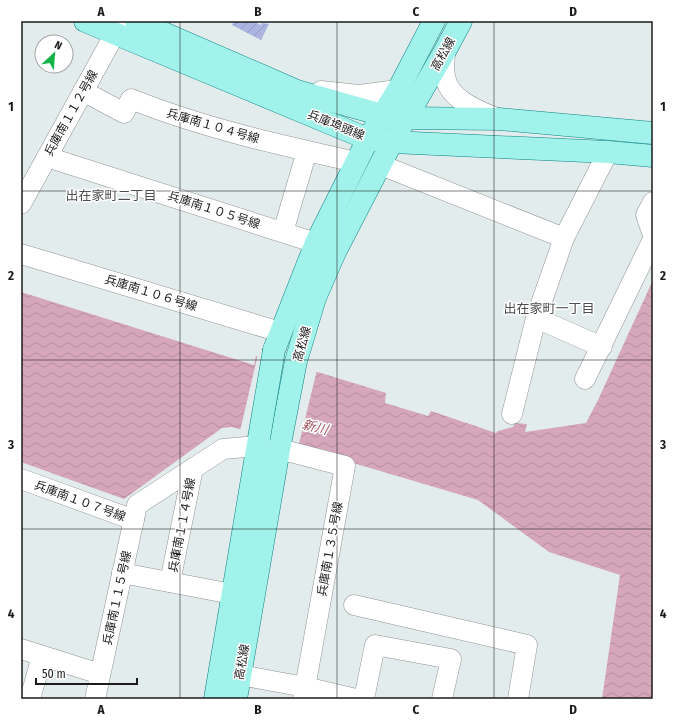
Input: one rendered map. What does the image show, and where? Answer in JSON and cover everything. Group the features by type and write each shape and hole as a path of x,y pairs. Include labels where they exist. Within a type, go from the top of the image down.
{"main road":[{"name":"兵庫埠頭線","path":"85,21 118,27 368,138 392,142 608,152 653,156"},
{"name":"兵庫埠頭線","path":"136,21 297,91 382,115 405,118 499,119 653,133"},
{"name":"高松線","path":"215,699 258,442 277,341 316,243 368,138 398,90 434,21"},
{"name":"高松線","path":"236,699 279,446 296,361 315,298 336,252 392,142 461,21"}],"street":[{"name":"兵庫南１１２号線","path":"21,204 118,27"},
{"path":"445,51 444,77 452,93 470,107 499,119"},
{"path":"297,91 318,90 359,95 398,90"},
{"name":"兵庫南１０４号線","path":"83,91 124,113 131,99 166,113 205,125 356,162"},
{"path":"283,232 307,151"},
{"path":"512,414 536,318 564,238 608,152"},
{"name":"兵庫南１０５号線","path":"47,157 283,232 316,243 336,252"},
{"path":"381,165 564,238"},
{"path":"653,202 646,215 653,235"},
{"path":"586,379 653,239"},
{"name":"兵庫南１０６号線","path":"21,254 277,341"},
{"path":"536,318 602,347"},
{"name":"兵庫南１０７号線","path":"23,486 134,520 137,505 223,449 258,442 279,446"},
{"name":"兵庫南１３５号線","path":"279,446 345,466 304,693"},
{"name":"兵庫南１１４号線","path":"170,582 193,468"},
{"name":"兵庫南１１５号線","path":"95,699 134,520"},
{"path":"122,573 232,594"},
{"path":"354,605 527,644 518,699"},
{"path":"240,675 304,693 355,699 375,645 451,659 442,699"},
{"path":"21,649 100,674"},
{"path":"30,699 42,656"}],"shaded area":[{"path":"234,21 252,21 261,25 262,23 269,24 261,40 232,25"}],"water":[{"name":"新川","path":"653,280 653,699 602,699 620,575 549,552 478,500 232,427 222,428 124,499 21,462 21,292 254,365 256,356 321,373 386,393 385,403 428,416 431,411 496,433 498,431 513,427 515,423 527,424 525,432 586,423"}],"pier":[{"path":"258,354 317,370 298,448 240,431"}],"district":[{"name":"出在家町二丁目","path":"111,195"},
{"name":"出在家町一丁目","path":"549,308"}]}
